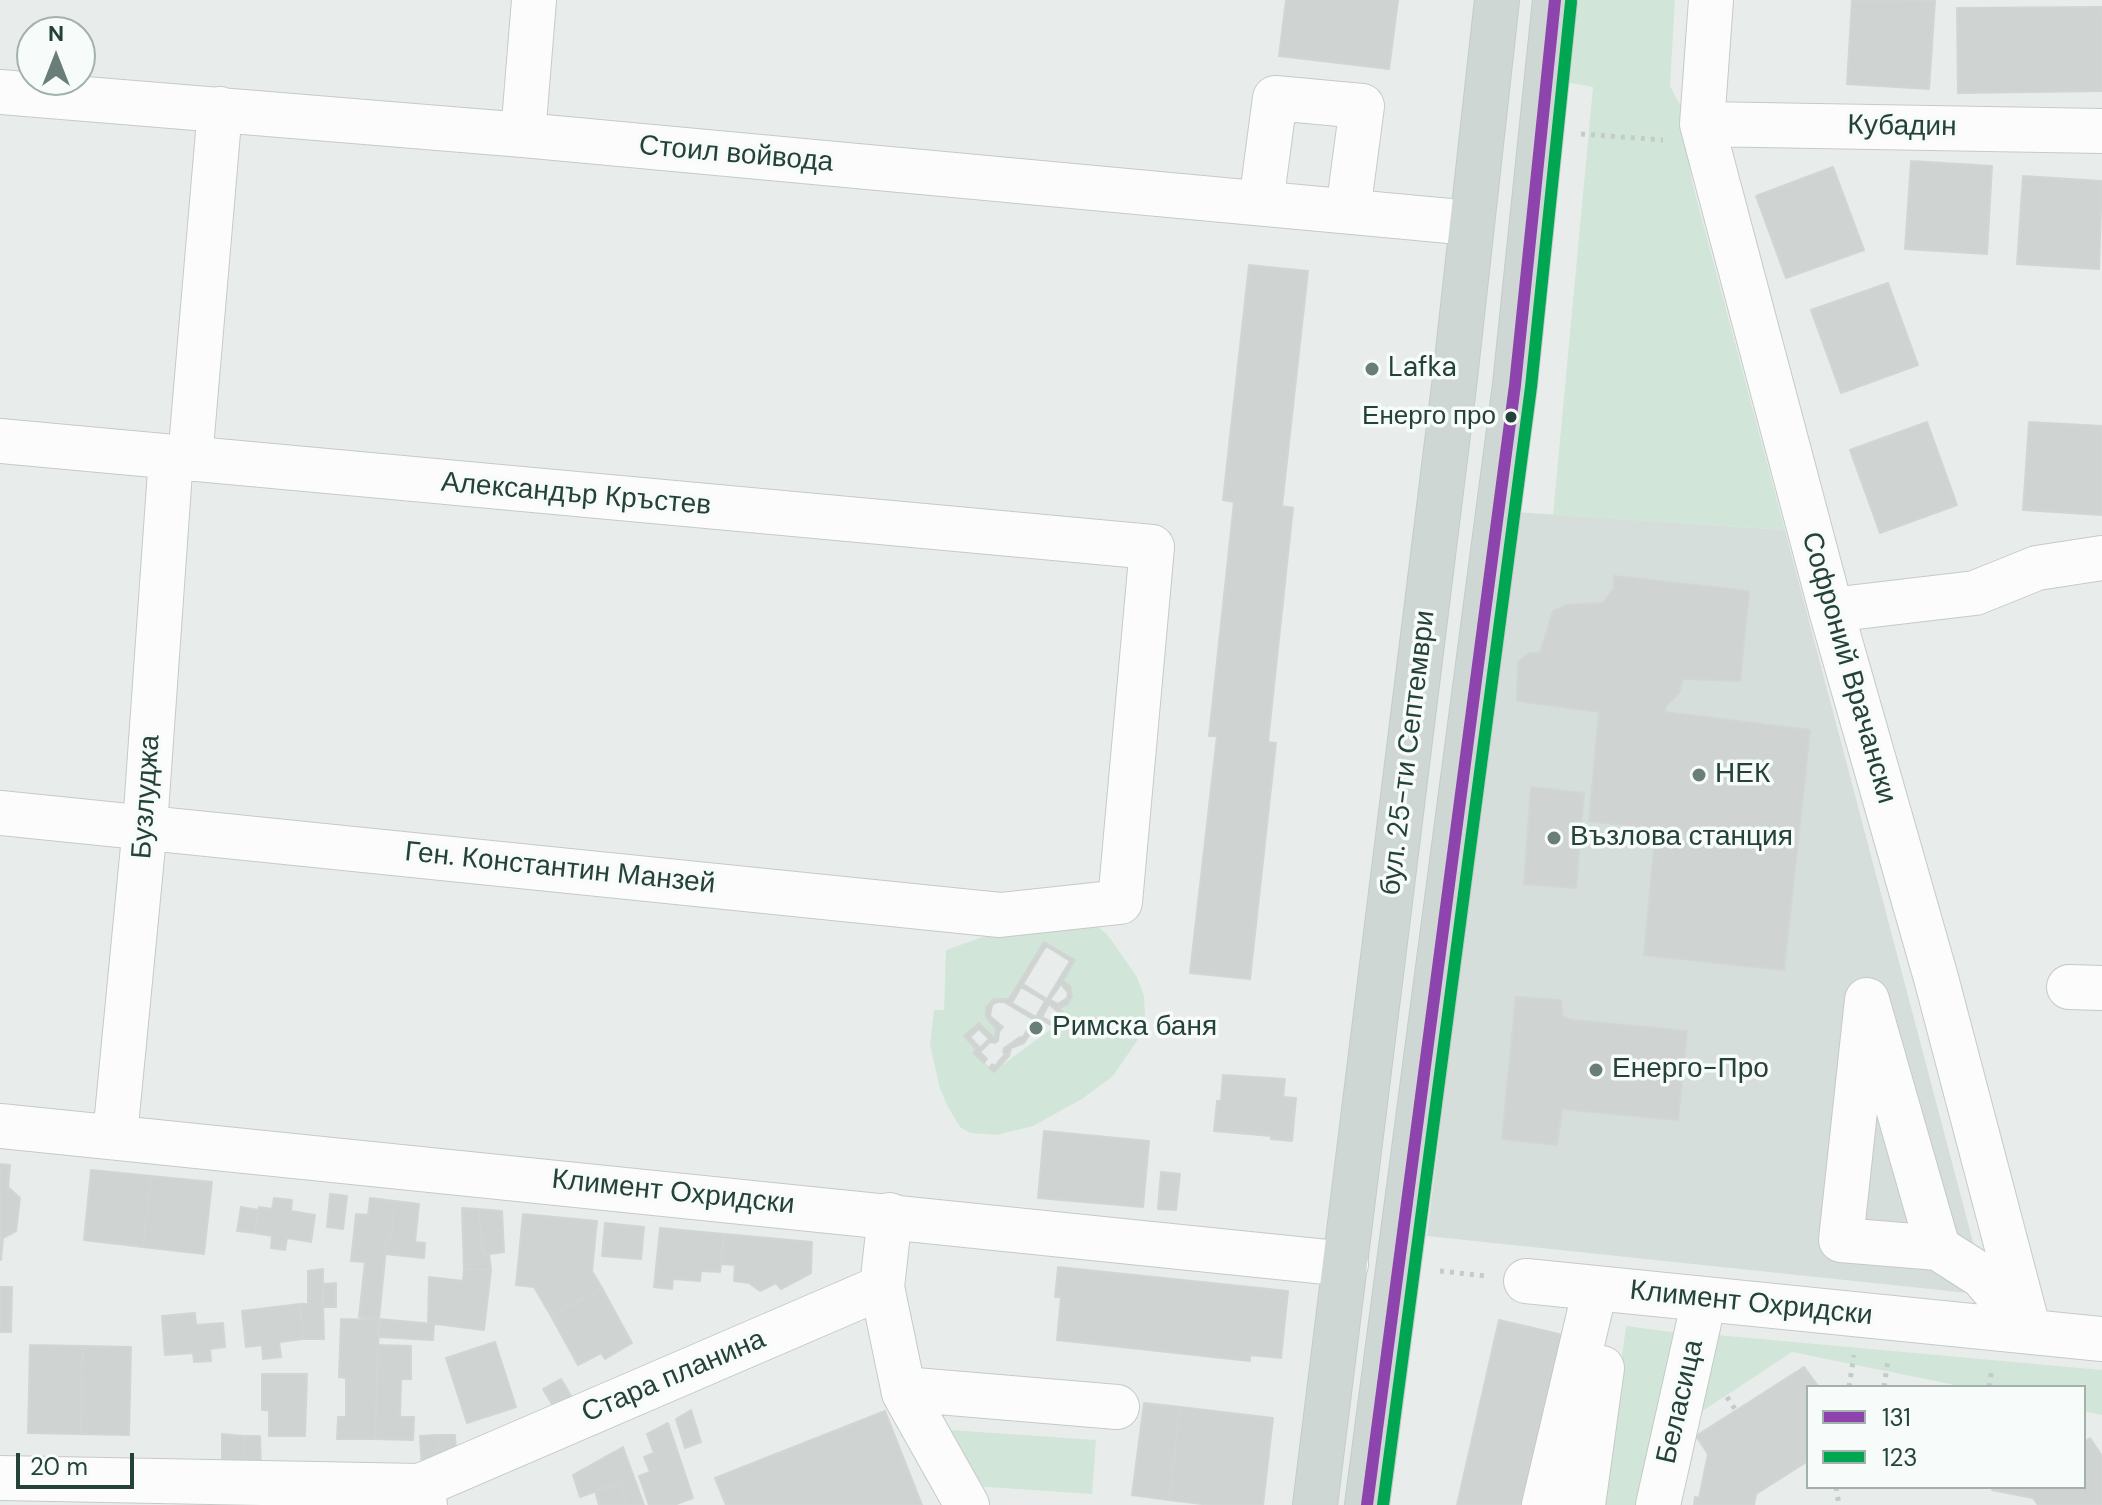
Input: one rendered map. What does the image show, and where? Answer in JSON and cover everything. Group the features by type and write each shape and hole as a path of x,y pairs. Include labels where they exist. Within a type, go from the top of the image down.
{"main road":[{"name":"бул. 25-ти Септември","path":"1315,1505 1454,394 1497,0"},
{"name":"бул. 25-ти Септември","path":"1367,1505 1515,385 1555,0"}],"street":[{"path":"523,135 534,0"},
{"name":"Софроний Врачански","path":"1711,0 1705,134 1831,610 1936,978 2029,1331"},
{"name":"Стоил войвода","path":"0,92 523,135 1471,223"},
{"path":"1261,203 1275,98 1362,106 1348,211"},
{"name":"Бузлуджа","path":"115,1136 180,458 220,109"},
{"name":"Кубадин","path":"1705,134 2102,131"},
{"name":"Александър Кръстев","path":"0,441 1152,547 1120,902"},
{"path":"1831,610 1975,593 2037,568 2102,558"},
{"name":"Ген. Константин Манзей","path":"0,813 1000,915 1120,902"},
{"path":"1938,1248 1867,1000 1841,1240 1938,1248 1982,1276 2029,1331"},
{"name":"Климент Охридски","path":"0,1126 1346,1264"},
{"path":"890,1215 882,1287 903,1389 967,1505"},
{"name":"Климент Охридски","path":"1526,1281 2102,1339"},
{"name":"Стара планина","path":"417,1499 882,1287"},
{"path":"1544,1505 1604,1290"},
{"path":"1583,1505 1604,1290"},
{"name":"Беласица","path":"1658,1505 1704,1300"},
{"path":"903,1389 1117,1407"},
{"path":"0,1478 417,1499"}],"path":[{"path":"1541,130 1705,134"},
{"path":"1399,1267 1526,1281"}],"shaded area":[{"path":"1515,512 1785,530 1987,1295 1427,1236"}],"green space":[{"path":"1573,0 1675,0 1670,86 1689,122 1688,156 1692,182 1785,530 1553,515 1593,87 1566,82"},
{"path":"1079,913 1107,934 1137,977 1144,996 1145,1015 1137,1041 1113,1076 1082,1099 1033,1126 997,1135 970,1133 960,1127 940,1089 930,1045 934,1010 944,1010 946,950 1000,931","holes":["1044,942 1075,960 1063,981 1070,987 1072,996 1068,1004 1059,1008 1063,1012 1054,1027 994,1071 974,1053 976,1049 965,1036 979,1024 995,1039 996,1029 986,1017 986,1007 994,999 1009,999"]},
{"path":"1626,1326 1679,1333 1640,1505 1602,1505"},
{"path":"1717,1335 2102,1370 2102,1415 2086,1411 2086,1385 1955,1385 1792,1352 1698,1414"},
{"path":"950,1430 1096,1440 1092,1494 972,1486"}],"building":[{"path":"1286,0 1398,0 1389,69 1279,56"},
{"path":"1852,0 1935,1 1929,89 1847,84"},
{"path":"2102,7 2102,91 1958,93 1957,8"},
{"path":"1911,161 1992,166 1987,254 1905,249"},
{"path":"1833,167 1864,250 1786,278 1756,196"},
{"path":"2023,176 2102,181 2099,269 2017,264"},
{"path":"1249,265 1308,271 1282,506 1293,508 1268,742 1276,743 1250,979 1190,973 1217,736 1209,736 1234,502 1223,500"},
{"path":"1888,283 1918,365 1841,393 1811,310"},
{"path":"1927,422 1957,505 1880,533 1850,450"},
{"path":"2029,422 2102,426 2102,515 2023,510"},
{"name":"НЕК","path":"1614,576 1749,591 1740,681 1683,679 1679,693 1666,706 1665,712 1810,730 1784,970 1644,955 1656,829 1589,821 1599,712 1517,701 1518,662 1530,653 1540,653 1553,611 1567,605 1603,603 1614,588"},
{"name":"Възлова станция","path":"1531,787 1584,793 1576,888 1524,884"},
{"path":"1044,942 1075,960 1063,981 1070,986 1072,996 1068,1004 1059,1008 1063,1012 1054,1027 1040,1019 1024,1043 1011,1048 1009,1056 994,1072 989,1068 992,1064 995,1066 1005,1054 1004,1048 1022,1038 1034,1020 1004,1002 992,1005 990,1016 1003,1027 998,1041 990,1042 980,1052 987,1059 984,1063 973,1053 976,1049 964,1036 979,1023 995,1039 996,1029 986,1017 986,1007 994,999 1009,999","holes":["1046,946 1070,961 1047,999 1023,984","1061,984 1068,993 1067,998 1058,1004 1050,1000","1021,987 1045,1001 1036,1017 1012,1003","1049,1004 1059,1013 1053,1023 1042,1017","979,1029 989,1039 980,1048 970,1037"]},
{"name":"Енерго-Про","path":"1516,997 1561,1000 1562,1016 1572,1020 1687,1031 1678,1120 1562,1109 1557,1145 1502,1139"},
{"path":"1223,1075 1285,1079 1283,1097 1296,1098 1292,1141 1214,1131"},
{"path":"1044,1131 1149,1141 1143,1207 1038,1198"},
{"path":"0,1164 10,1165 8,1187 20,1198 16,1231 3,1238 1,1260"},
{"path":"91,1170 151,1176 143,1247 84,1240"},
{"path":"1161,1172 1180,1174 1176,1210 1158,1209"},
{"path":"151,1176 212,1182 204,1254 143,1247"},
{"path":"330,1194 347,1196 343,1229 327,1227"},
{"path":"274,1198 292,1200 291,1211 315,1215 311,1242 287,1238 285,1250 271,1248 272,1236 255,1233 259,1207 272,1209"},
{"path":"370,1198 395,1201 391,1240 387,1239 379,1319 359,1317 365,1262 351,1261 356,1214 368,1215"},
{"path":"395,1201 419,1204 415,1242 425,1243 424,1258 385,1254 387,1239 391,1240"},
{"path":"241,1207 258,1210 255,1233 237,1231"},
{"path":"462,1208 478,1209 484,1255 489,1255 491,1270 464,1269"},
{"path":"478,1209 502,1211 504,1252 484,1255"},
{"path":"523,1214 597,1221 592,1271 602,1288 551,1316 534,1287 516,1285"},
{"path":"605,1223 644,1227 641,1259 602,1256"},
{"path":"660,1228 724,1234 720,1272 701,1271 700,1281 673,1279 672,1289 654,1287"},
{"path":"724,1234 812,1242 811,1273 781,1289 776,1283 760,1291 749,1283 734,1281 735,1265 721,1264"},
{"path":"1058,1267 1288,1291 1281,1358 1250,1355 1250,1361 1057,1340 1061,1297 1055,1297"},
{"path":"323,1269 323,1304 308,1304 308,1271"},
{"path":"464,1269 491,1270 484,1330 428,1323 429,1277 463,1281"},
{"path":"336,1283 336,1307 323,1307 323,1284"},
{"path":"0,1287 12,1287 11,1332 0,1332"},
{"path":"602,1288 632,1343 605,1359 601,1353 578,1365 551,1316"},
{"path":"300,1304 323,1304 324,1339 303,1339"},
{"path":"300,1304 303,1339 279,1342 281,1357 263,1359 262,1345 246,1347 242,1311"},
{"path":"195,1313 196,1325 223,1323 225,1347 210,1349 211,1361 194,1362 193,1353 165,1355 162,1316"},
{"path":"341,1319 379,1320 375,1439 337,1439 338,1417 346,1417 346,1378 339,1377"},
{"path":"379,1319 434,1324 433,1340 378,1337"},
{"path":"1499,1320 1563,1335 1527,1505 1457,1505"},
{"path":"495,1342 516,1407 467,1423 446,1358"},
{"path":"30,1345 83,1346 81,1434 28,1433"},
{"path":"378,1345 411,1346 411,1379 401,1379 400,1417 414,1417 413,1440 375,1439"},
{"path":"83,1346 131,1347 129,1435 81,1434"},
{"path":"1804,1367 1817,1385 1806,1385 1806,1462 1756,1494 1754,1505 1694,1505 1695,1497 1699,1498 1708,1454 1696,1436"},
{"path":"262,1374 307,1374 305,1436 269,1436 269,1410 262,1410"},
{"path":"561,1379 577,1406 559,1416 543,1389"},
{"path":"1144,1403 1180,1407 1169,1500 1132,1495"},
{"path":"1180,1407 1273,1418 1263,1505 1210,1505 1169,1500"},
{"path":"691,1410 701,1442 685,1448 676,1419"},
{"path":"885,1411 922,1505 726,1505 715,1478"},
{"path":"668,1423 693,1498 674,1505 649,1505 639,1476 650,1472 644,1457 654,1453 647,1434"},
{"path":"222,1434 244,1436 243,1467 222,1466"},
{"path":"437,1435 439,1470 422,1470 420,1436"},
{"path":"437,1435 455,1435 457,1471 439,1470"},
{"path":"244,1436 260,1436 261,1467 243,1467"},
{"path":"2090,1438 2102,1456 2102,1505 2038,1505 2033,1498 1992,1490 2086,1489 2086,1441"},
{"path":"623,1447 644,1505 627,1505 619,1483 580,1497 573,1475"},
{"path":"619,1483 627,1505 599,1505 595,1491"}],"transit line":[{"name":"131","path":"1367,1505 1515,385 1555,0"},
{"name":"123","path":"1383,1505 1531,387 1571,2"}],"place":[{"name":"Lafka","path":"1372,369"},
{"name":"Енерго про","path":"1511,417"},
{"name":"НЕК","path":"1699,775"},
{"name":"Възлова станция","path":"1554,838"},
{"name":"Римска баня","path":"1036,1028"},
{"name":"Енерго-Про","path":"1596,1070"}]}
